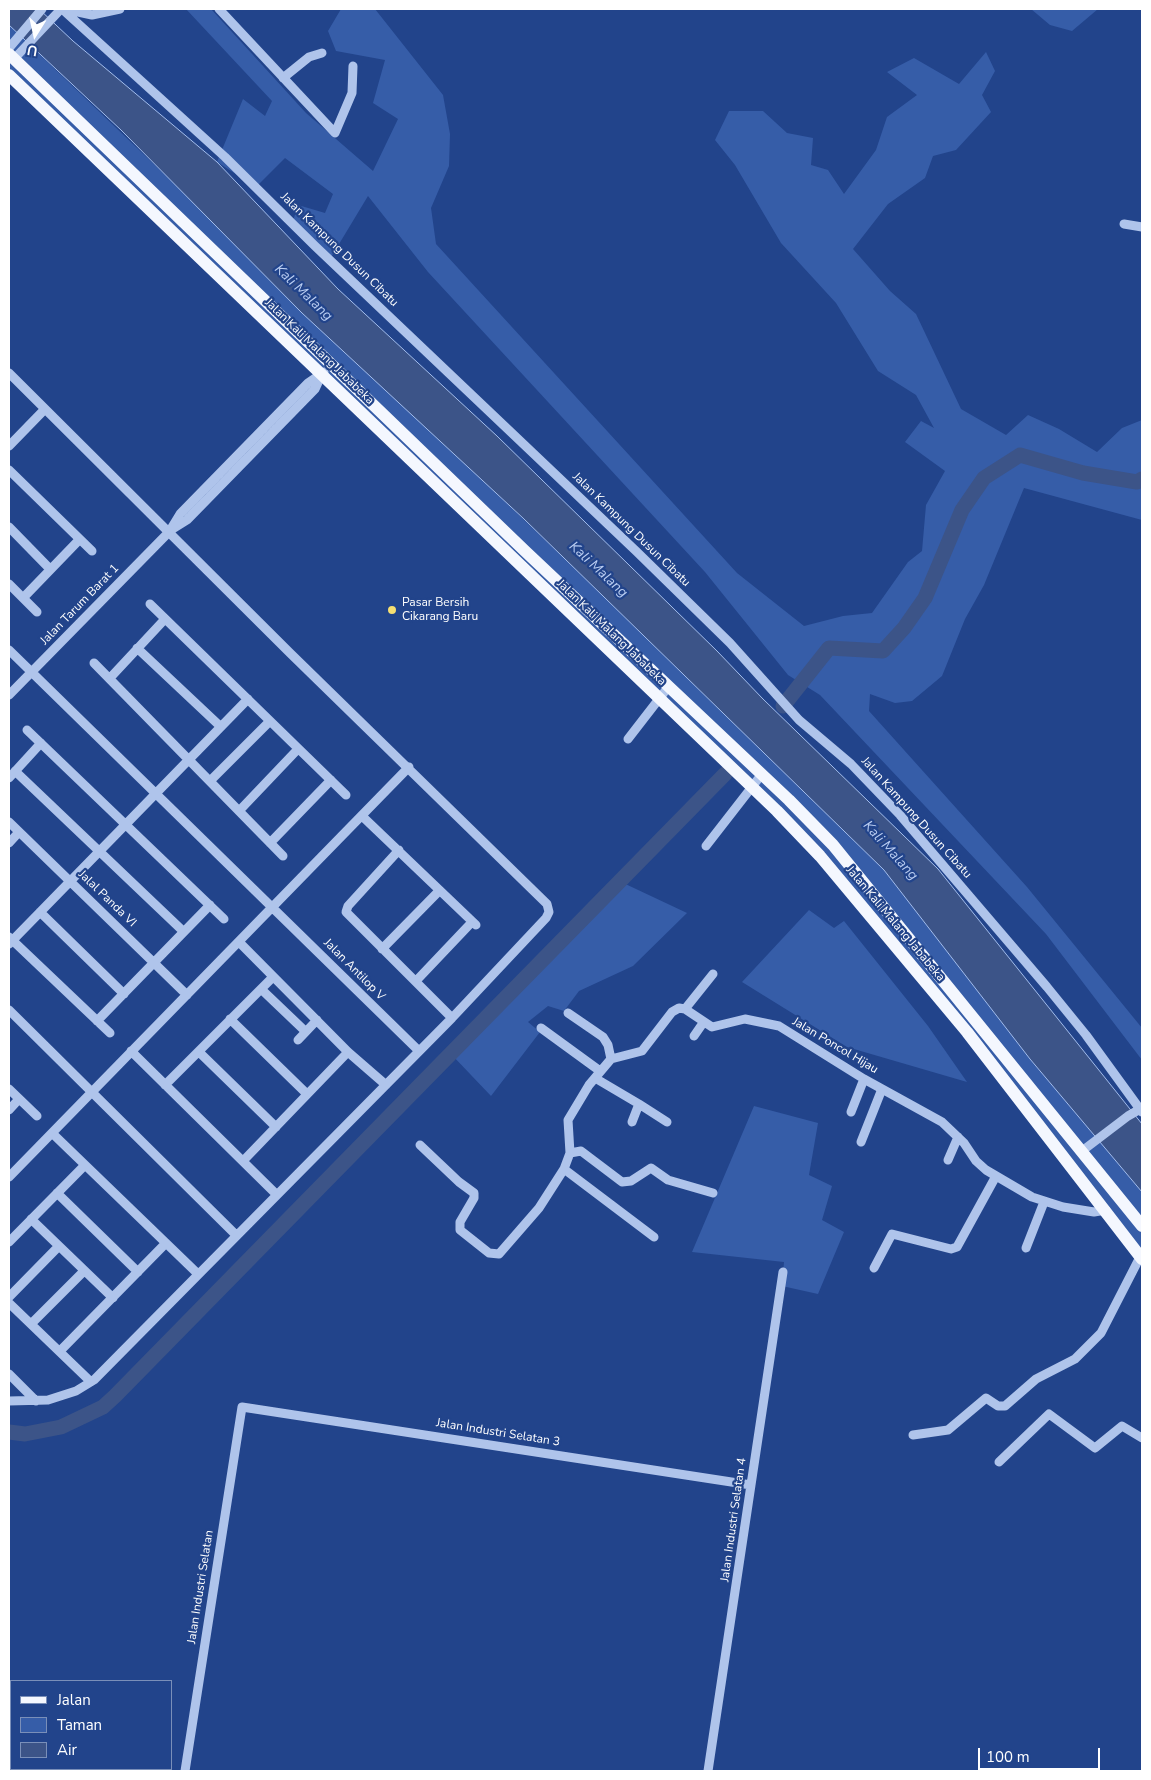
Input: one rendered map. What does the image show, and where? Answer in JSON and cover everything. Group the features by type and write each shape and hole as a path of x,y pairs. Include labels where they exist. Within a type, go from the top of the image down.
{"main road":[{"name":"Jalan Kali Malang Jababeka","path":"13,53 332,364 833,845 957,996 1086,1148 1142,1226"},
{"name":"Jalan Kali Malang Jababeka","path":"9,74 710,746 820,856 946,1006 1106,1210 1141,1258"},
{"path":"946,1006 957,996"}],"street":[{"path":"13,53 62,9 92,15 120,9"},
{"name":"Jalan Kampung Dusun Cibatu","path":"62,9 216,148 315,246 636,551 730,643 799,720 851,764 900,815 1047,987 1086,1035 1141,1110"},
{"path":"219,9 335,133 352,92 353,66"},
{"path":"13,53 16,39 42,10"},
{"path":"283,78 309,57 322,52"},
{"path":"1124,224 1142,227"},
{"name":"Jalan Tarum Barat 1","path":"9,695 169,532 187,520 281,424 315,389 322,375 332,364"},
{"path":"9,373 290,653 409,767 549,908 546,918 452,1018 91,1382 62,1397 36,1401 9,1401"},
{"path":"9,446 45,409"},
{"path":"9,470 92,551"},
{"path":"9,527 50,569"},
{"path":"23,598 79,540"},
{"path":"9,584 38,612"},
{"path":"150,604 346,795"},
{"path":"110,678 165,619"},
{"path":"137,648 221,727"},
{"name":"Jalan Antilop V","path":"9,650 419,1051"},
{"path":"94,663 283,856"},
{"path":"628,739 669,686"},
{"path":"110,1033 10,940 40,912 248,699"},
{"path":"210,781 270,720"},
{"path":"27,730 224,919"},
{"path":"41,743 12,774 184,932"},
{"path":"239,811 298,749"},
{"path":"9,1177 91,1090 132,1051 409,767"},
{"path":"706,846 758,771"},
{"path":"270,843 330,780"},
{"path":"362,816 474,923 416,981"},
{"name":"Jalal Panda VI","path":"9,822 187,995"},
{"path":"9,843 20,832"},
{"path":"399,850 346,909 347,915 452,1018"},
{"path":"382,949 440,891"},
{"path":"97,1021 210,905"},
{"path":"40,912 124,994"},
{"path":"239,942 348,1052 386,1085"},
{"path":"685,1009 712,974"},
{"path":"165,1085 273,977"},
{"path":"260,989 306,1031"},
{"path":"420,1146 475,1195 460,1222 460,1230 489,1253 497,1255 510,1244 539,1208 564,1169 570,1153 568,1120 572,1110 611,1059 642,1051 672,1012 679,1008 685,1009 703,1023 694,1036"},
{"path":"9,1010 236,1235"},
{"path":"568,1013 603,1038 608,1045 611,1059"},
{"path":"230,1019 307,1094"},
{"name":"Jalan Poncol Hijau","path":"703,1023 717,1027 745,1019 779,1026 864,1079 942,1122 958,1137 976,1161 996,1176 1044,1202 1094,1212 1106,1210"},
{"path":"298,1040 317,1020"},
{"path":"541,1028 598,1075 667,1122"},
{"path":"132,1051 276,1194"},
{"path":"199,1052 276,1126"},
{"path":"243,1161 348,1052"},
{"path":"851,1112 864,1079"},
{"path":"9,1089 37,1116"},
{"path":"861,1142 882,1089"},
{"path":"9,1110 19,1099"},
{"path":"632,1122 639,1104"},
{"path":"1086,1148 1128,1116 1141,1110"},
{"path":"52,1132 198,1274"},
{"path":"948,1160 958,1137"},
{"path":"570,1153 581,1152 622,1182 631,1181 650,1168 668,1180 713,1193"},
{"path":"9,1242 85,1165"},
{"path":"564,1169 654,1237"},
{"path":"874,1268 892,1234 951,1249 957,1247 996,1176"},
{"path":"57,1193 138,1272"},
{"path":"1026,1248 1044,1202"},
{"path":"31,1219 113,1298"},
{"path":"60,1351 166,1243"},
{"path":"9,1297 59,1246"},
{"path":"914,1435 948,1430 986,1398 998,1406 1005,1406 1036,1379 1076,1359 1101,1332 1141,1258"},
{"path":"31,1324 84,1271"},
{"name":"Jalan Industri Selatan 4","path":"708,1771 783,1272"},
{"path":"9,1303 91,1382"},
{"path":"9,1374 36,1401"},
{"name":"Jalan Industri Selatan 3","path":"242,1407 751,1485"},
{"name":"Jalan Industri Selatan","path":"185,1771 242,1407"},
{"path":"999,1462 1049,1414 1093,1448 1097,1448 1122,1426 1142,1438"}],"green space":[{"path":"186,9 211,9 306,113 373,171 398,119 373,103 385,60 336,51 328,31 341,9 375,9 443,95 450,134 449,166 431,208 436,244 737,573 804,626 843,616 872,613 908,562 922,551 926,505 945,471 905,442 921,421 934,428 916,395 878,371 836,303 781,243 735,165 715,140 729,111 763,111 787,133 813,138 811,165 828,170 844,194 876,150 887,117 917,95 887,72 914,58 959,84 986,52 995,71 982,95 991,112 956,150 933,156 925,178 888,204 853,249 890,291 916,314 961,409 1006,435 1028,415 1059,429 1097,452 1122,428 1142,420 1142,520 1024,488 984,585 965,619 942,676 912,701 895,703 870,694 869,711 1027,887 1142,1028 1142,1060 1046,934 820,695 788,675 705,572 428,272 368,196 330,259 292,224 298,205 325,213 333,194 285,158 256,187 217,162 243,99 265,116 272,101"},
{"path":"1031,9 1098,9 1072,31 1050,25"},
{"path":"9,25 572,566 884,870 1030,1059 1142,1192 1142,1259 820,856 9,74"},
{"path":"619,881 687,913 633,966 579,991 564,1011 548,1006 528,1022 540,1032 491,1096 451,1054"},
{"path":"809,910 834,928 844,921 928,1026 967,1082 847,1047 742,982"},
{"path":"754,1106 818,1123 809,1175 832,1186 822,1220 844,1232 818,1294 782,1286 784,1262 692,1252"}],"water":[{"name":"Kali Malang","path":"9,9 39,9 73,41 217,162 338,289 497,436 938,869 1142,1124 1142,1192 1030,1059 884,870 524,519 302,313 121,130 9,25"}],"waterway":[{"path":"783,706 829,648 883,651 904,628 925,598 962,510 984,478 1020,455 1083,473 1137,482 1142,479"},
{"path":"9,1432 25,1434 61,1427 103,1407 115,1396 725,774"}],"place":[{"name":"Pasar Bersih Cikarang Baru","path":"392,610"}]}
